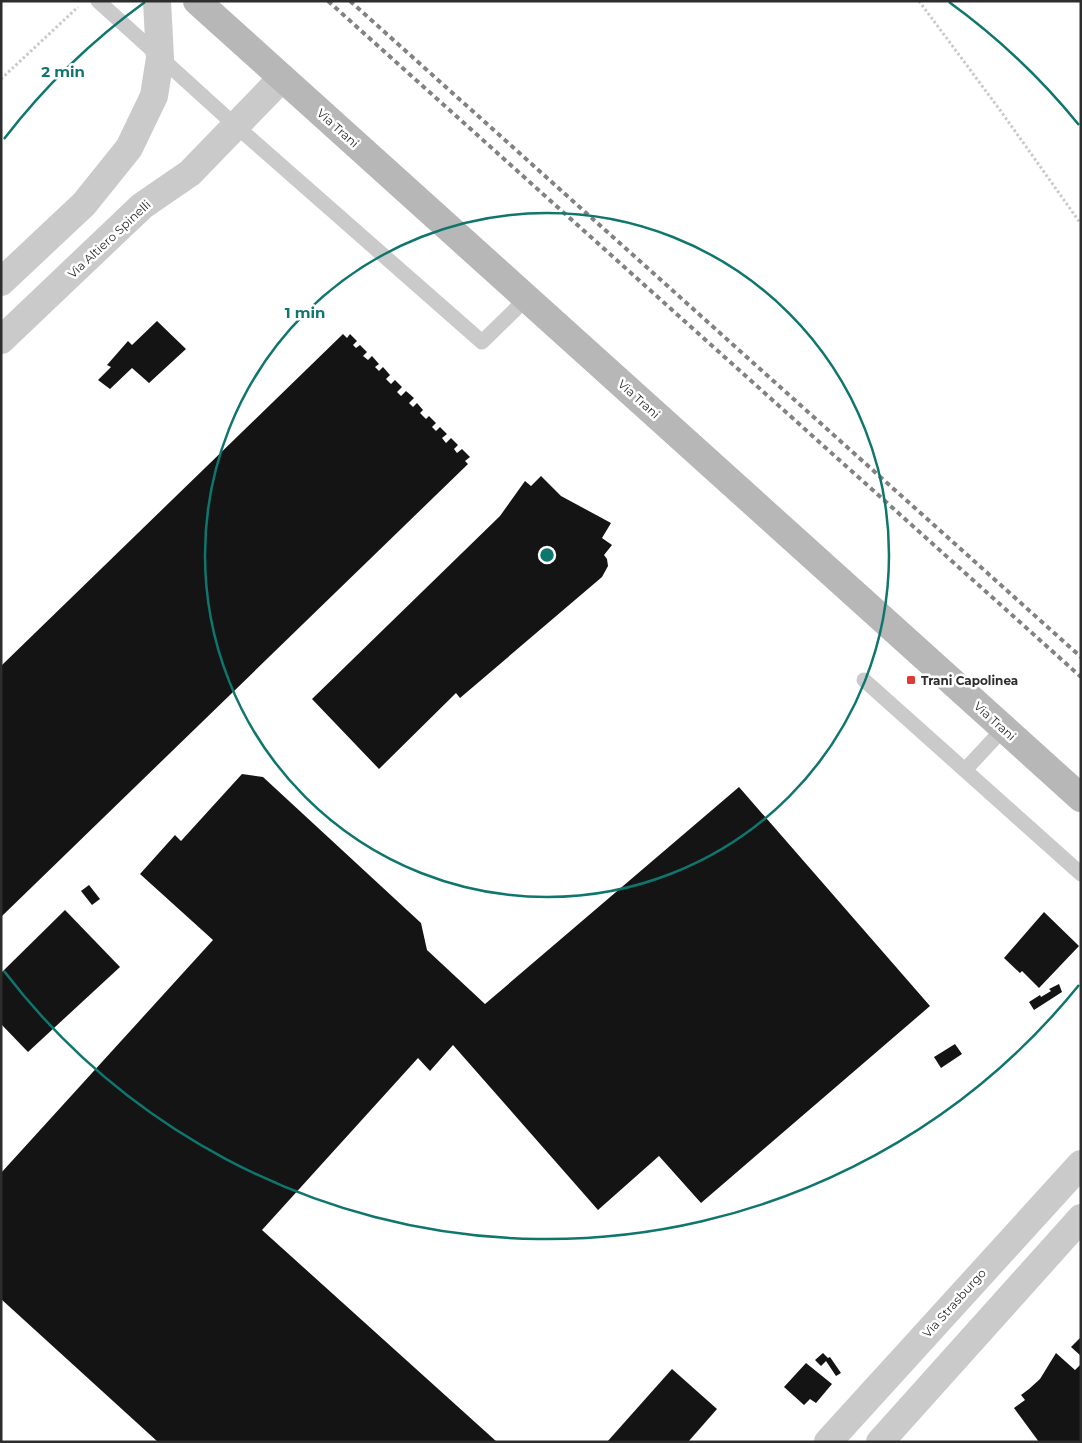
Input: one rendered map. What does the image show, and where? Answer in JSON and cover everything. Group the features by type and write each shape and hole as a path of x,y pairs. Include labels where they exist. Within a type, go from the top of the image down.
{"main road":[{"name":"Via Trani","path":"197,1 1081,798"}],"street":[{"path":"1,282 84,204 129,148 154,96 160,58 158,1"},
{"name":"Via Altiero Spinelli","path":"1,340 142,206 190,172 282,78"},
{"name":"Via Strasburgo","path":"828,1442 1081,1164"},
{"path":"880,1442 1081,1218"}],"lane":[{"path":"98,1 236,126 482,342 526,298"},
{"path":"864,680 1081,874"},
{"path":"965,770 1004,728"}],"path":[{"path":"1,79 84,1"},
{"path":"919,1 1081,224"}],"building":[{"path":"157,321 186,349 149,383 132,368 110,389 98,380 111,367 107,365 128,341 132,345"},
{"path":"343,334 347,338 350,334 357,341 353,345 356,348 360,345 367,352 363,356 368,360 372,356 379,364 375,367 379,371 383,367 390,375 386,379 391,384 395,380 402,387 397,392 401,396 406,391 414,398 409,403 413,407 417,403 423,410 420,413 426,419 429,416 436,423 432,427 436,431 440,427 447,434 442,438 446,443 451,438 458,445 454,449 457,453 462,449 470,457 465,461 468,464 1,917 1,666"},
{"path":"541,476 561,496 611,523 602,538 612,545 604,555 608,566 602,577 460,698 456,693 379,769 312,699 500,516 525,481 531,486"},
{"path":"242,774 263,777 421,923 427,950 485,1004 739,787 930,1006 701,1203 659,1156 598,1210 453,1045 430,1071 418,1058 262,1230 497,1442 158,1442 1,1299 1,1173 213,940 140,874 175,835 181,841"},
{"path":"89,885 100,899 92,905 81,891"},
{"path":"65,910 120,967 28,1052 1,1024 1,973"},
{"path":"1044,912 1079,946 1039,988 1022,971 1020,973 1004,958"},
{"path":"1059,984 1062,992 1034,1010 1029,1002 1051,991 1049,989"},
{"path":"955,1044 962,1054 941,1068 934,1057"},
{"path":"1081,1337 1081,1356 1071,1347"},
{"path":"823,1353 828,1358 830,1357 841,1373 836,1376 826,1361 821,1366 815,1360"},
{"path":"1056,1353 1075,1370 1081,1364 1081,1442 1039,1442 1014,1408 1025,1400 1021,1395 1040,1379"},
{"path":"806,1363 832,1384 816,1403 810,1399 804,1405 784,1387"},
{"path":"672,1369 717,1409 688,1442 607,1442"}],"railway":[{"path":"328,1 1081,677"},
{"path":"350,1 1081,657"}],"place":[{"name":"Trani Capolinea","path":"911,680"}]}
